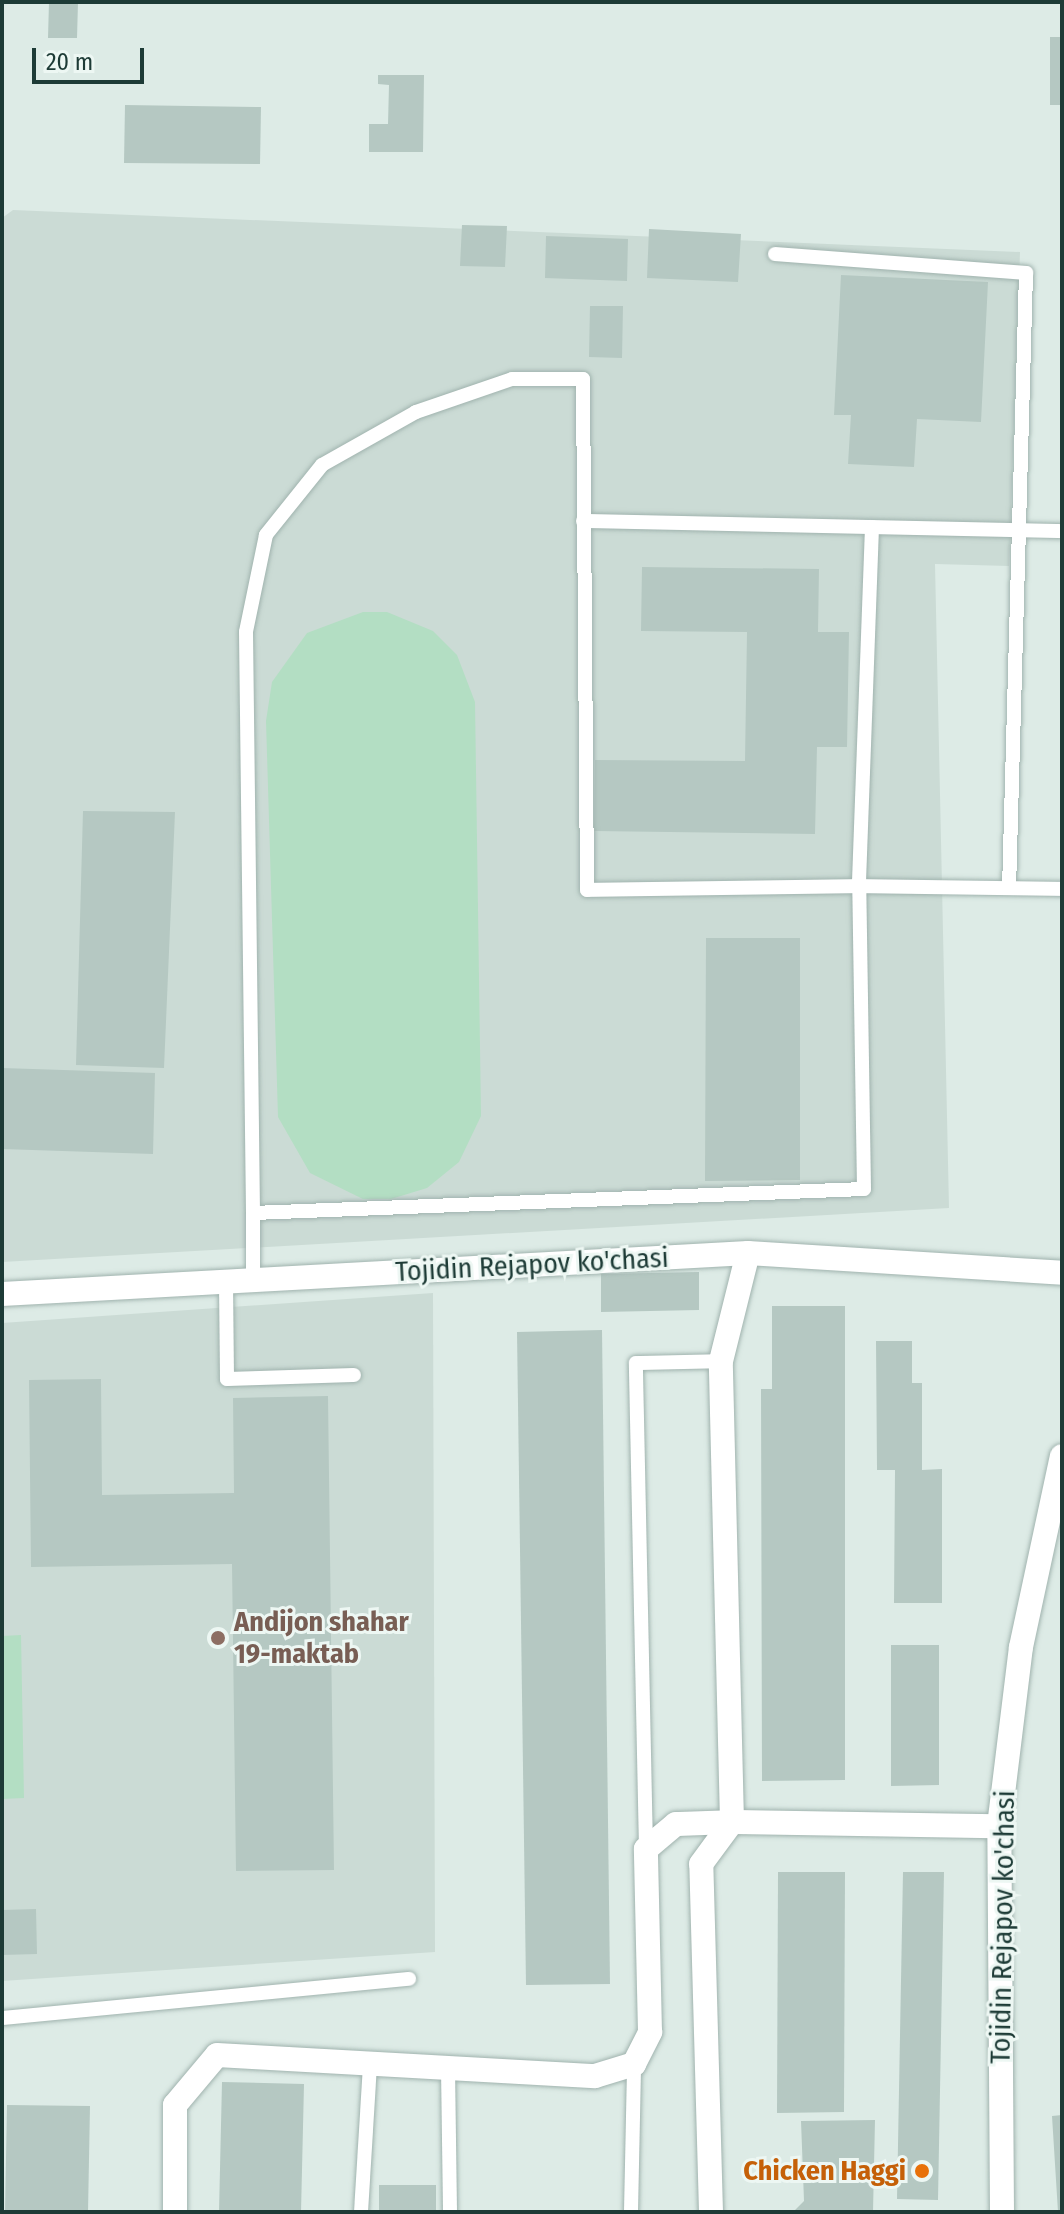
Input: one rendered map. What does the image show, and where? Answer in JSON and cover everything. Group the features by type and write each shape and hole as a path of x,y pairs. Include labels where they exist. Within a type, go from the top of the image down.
{"street":[{"name":"Tojidin Rejapov ko'chasi","path":"2,1294 748,1253 1062,1273"},
{"path":"711,2212 701,1864 732,1822 721,1361 748,1253"},
{"name":"Tojidin Rejapov ko'chasi","path":"1002,2212 999,1826 1021,1647 1062,1459"},
{"path":"175,2212 175,2105 217,2055 595,2076 634,2064 650,2032 646,1849 676,1824 999,1826"}],"lane":[{"path":"775,254 1026,273 1013,529 1009,888"},
{"path":"253,1280 246,632 266,535 322,465 416,412 512,379 583,379 587,890 859,886 1062,889"},
{"path":"583,521 1062,531"},
{"path":"253,1213 864,1189 859,886 872,527"},
{"path":"226,1282 227,1379 354,1375"},
{"path":"646,1849 636,1363 721,1361"},
{"path":"2,2018 409,1979"},
{"path":"361,2212 370,2063"},
{"path":"631,2212 634,2064"},
{"path":"448,2068 450,2212"}],"shaded area":[{"path":"13,210 1020,252 1009,566 935,564 949,1208 2,1262 2,218"},
{"name":"Andijon shahar 19-maktab","path":"433,1293 435,1952 2,1981 2,1323"}],"green space":[{"path":"363,612 387,612 433,631 457,655 475,702 481,1116 459,1162 427,1188 391,1199 363,1199 310,1173 278,1117 266,721 272,682 307,633"},
{"path":"21,1635 24,1798 2,1799 2,1636"}],"building":[{"path":"49,2 78,2 77,38 48,38"},
{"path":"1050,37 1062,37 1062,105 1050,105"},
{"path":"378,75 424,75 423,152 369,152 369,124 388,124 389,85 378,84"},
{"path":"125,105 261,107 260,164 124,163"},
{"path":"462,225 507,226 505,267 460,266"},
{"path":"649,229 741,234 738,282 647,278"},
{"path":"546,236 628,239 627,281 545,278"},
{"path":"841,275 988,282 981,422 917,419 914,467 848,464 851,415 834,415"},
{"path":"590,306 623,306 622,358 589,357"},
{"path":"642,567 819,569 818,632 849,632 847,747 817,747 815,834 594,831 595,760 745,761 747,632 641,631"},
{"path":"83,811 175,812 164,1068 76,1065"},
{"path":"706,938 800,938 800,1180 705,1181"},
{"path":"2,1068 155,1073 153,1154 2,1149"},
{"path":"699,1272 699,1310 601,1312 601,1274"},
{"path":"772,1306 845,1306 845,1780 762,1781 761,1389 772,1389"},
{"path":"602,1330 610,1984 526,1985 517,1332"},
{"path":"876,1341 912,1341 912,1383 922,1383 922,1470 942,1469 942,1603 894,1603 895,1470 877,1470"},
{"path":"101,1379 102,1495 234,1493 233,1398 328,1396 334,1870 236,1871 232,1564 31,1567 29,1380"},
{"path":"891,1645 939,1645 939,1785 891,1786"},
{"path":"778,1872 845,1872 844,2112 777,2113"},
{"path":"903,1872 944,1872 938,2200 897,2199"},
{"path":"36,1909 37,1954 2,1955 2,1910"},
{"path":"222,2082 304,2084 301,2212 219,2212"},
{"path":"7,2105 90,2106 88,2212 5,2212"},
{"path":"1062,2115 1062,2212 1058,2212 1052,2116"},
{"path":"875,2120 873,2212 793,2212 804,2201 801,2121"},
{"path":"379,2185 436,2185 436,2212 379,2212"}],"place":[{"name":"Andijon shahar 19-maktab","path":"218,1638"},
{"name":"Chicken Haggi","path":"922,2171"}]}
